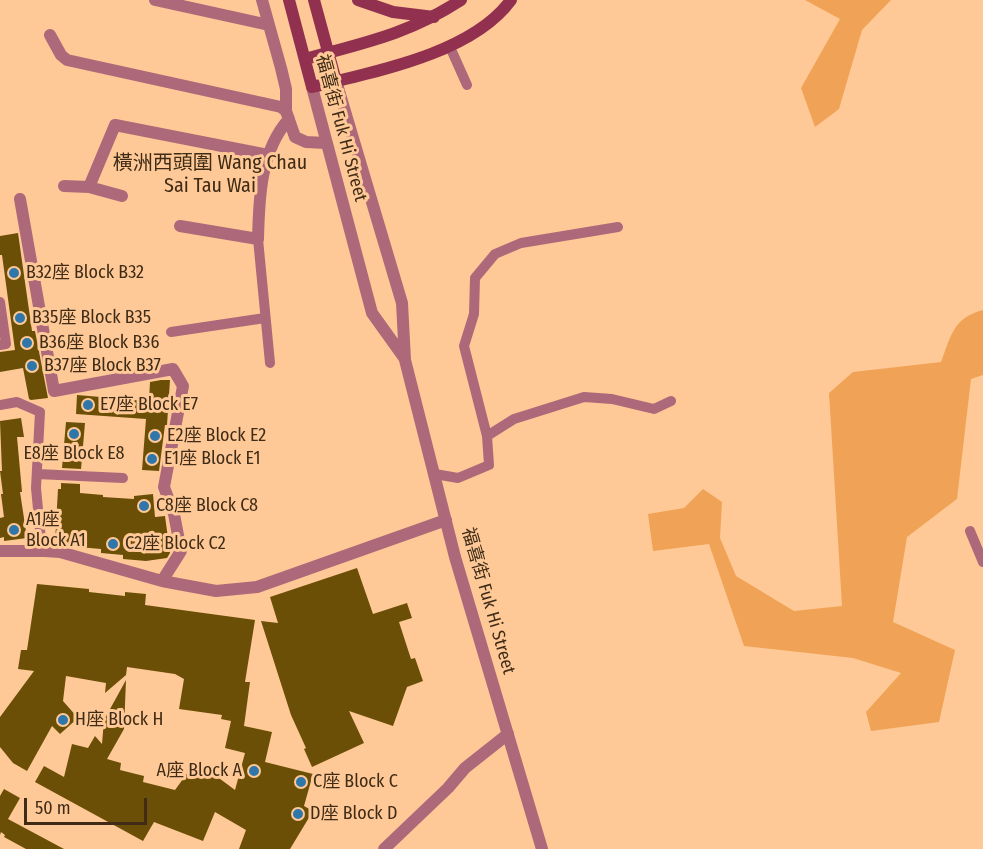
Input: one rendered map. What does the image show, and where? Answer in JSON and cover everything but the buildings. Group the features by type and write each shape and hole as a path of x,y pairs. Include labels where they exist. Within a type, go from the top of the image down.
{"main road":[{"name":"福喜街 Fuk Hi Street","path":"289,0 312,87"},
{"name":"福喜街 Fuk Hi Street","path":"314,0 336,81"},
{"path":"358,0 393,12 435,17"},
{"path":"304,59 398,33 435,17 460,0"},
{"path":"312,87 390,67 450,47 476,32 505,8 511,0"}],"street":[{"path":"155,0 269,25"},
{"path":"262,0 286,89 288,115 298,139 326,143"},
{"path":"50,35 61,55 67,60 281,107 288,115"},
{"name":"福喜街 Fuk Hi Street","path":"336,81 402,303 405,360 446,520 542,849"},
{"name":"福喜街 Fuk Hi Street","path":"312,87 372,313 405,360"},
{"path":"180,226 258,239 259,200 268,155 288,115"},
{"path":"88,187 115,125 268,155"},
{"path":"64,186 88,187 122,196"},
{"path":"20,199 54,391 172,369 183,386 164,487 174,514 181,551 162,581"},
{"path":"0,551 60,552 162,581 216,591 257,587 446,520"},
{"path":"384,849 448,788 465,768 508,734"}],"lane":[{"path":"450,47 467,85"},
{"path":"435,474 458,478 489,465 487,436 464,346 474,314 475,278 495,254 521,243 618,227"},
{"path":"258,239 270,363"},
{"path":"0,302 6,344 0,345"},
{"path":"171,332 265,318"},
{"path":"487,436 514,419 584,397 612,399 654,409 671,401"},
{"path":"0,405 17,402 40,412 36,488 42,551"},
{"path":"37,474 123,478"},
{"path":"970,531 983,562"}],"shaded area":[{"path":"805,0 891,0 862,30 839,109 815,127 801,88 840,19"},
{"path":"983,310 983,375 971,379 957,499 907,537 893,622 955,650 939,722 871,731 866,712 901,673 853,658 744,646 709,544 653,551 648,514 684,508 703,489 722,502 720,538 736,576 794,611 842,606 829,393 853,372 941,362 954,329 965,318"}],"place":[{"name":"B32座 Block B32","path":"14,273"},
{"name":"B35座 Block B35","path":"20,318"},
{"name":"B36座 Block B36","path":"27,343"},
{"name":"B37座 Block B37","path":"32,366"},
{"name":"E7座 Block E7","path":"88,405"},
{"name":"E8座 Block E8","path":"74,434"},
{"name":"E2座 Block E2","path":"155,436"},
{"name":"E1座 Block E1","path":"152,459"},
{"name":"C8座 Block C8","path":"144,506"},
{"name":"A1座 Block A1","path":"14,530"},
{"name":"C2座 Block C2","path":"113,544"},
{"name":"H座 Block H","path":"63,720"},
{"name":"A座 Block A","path":"254,771"},
{"name":"C座 Block C","path":"301,782"},
{"name":"D座 Block D","path":"298,814"}],"district":[{"name":"橫洲西頭圍 Wang Chau Sai Tau Wai","path":"210,174"}]}
